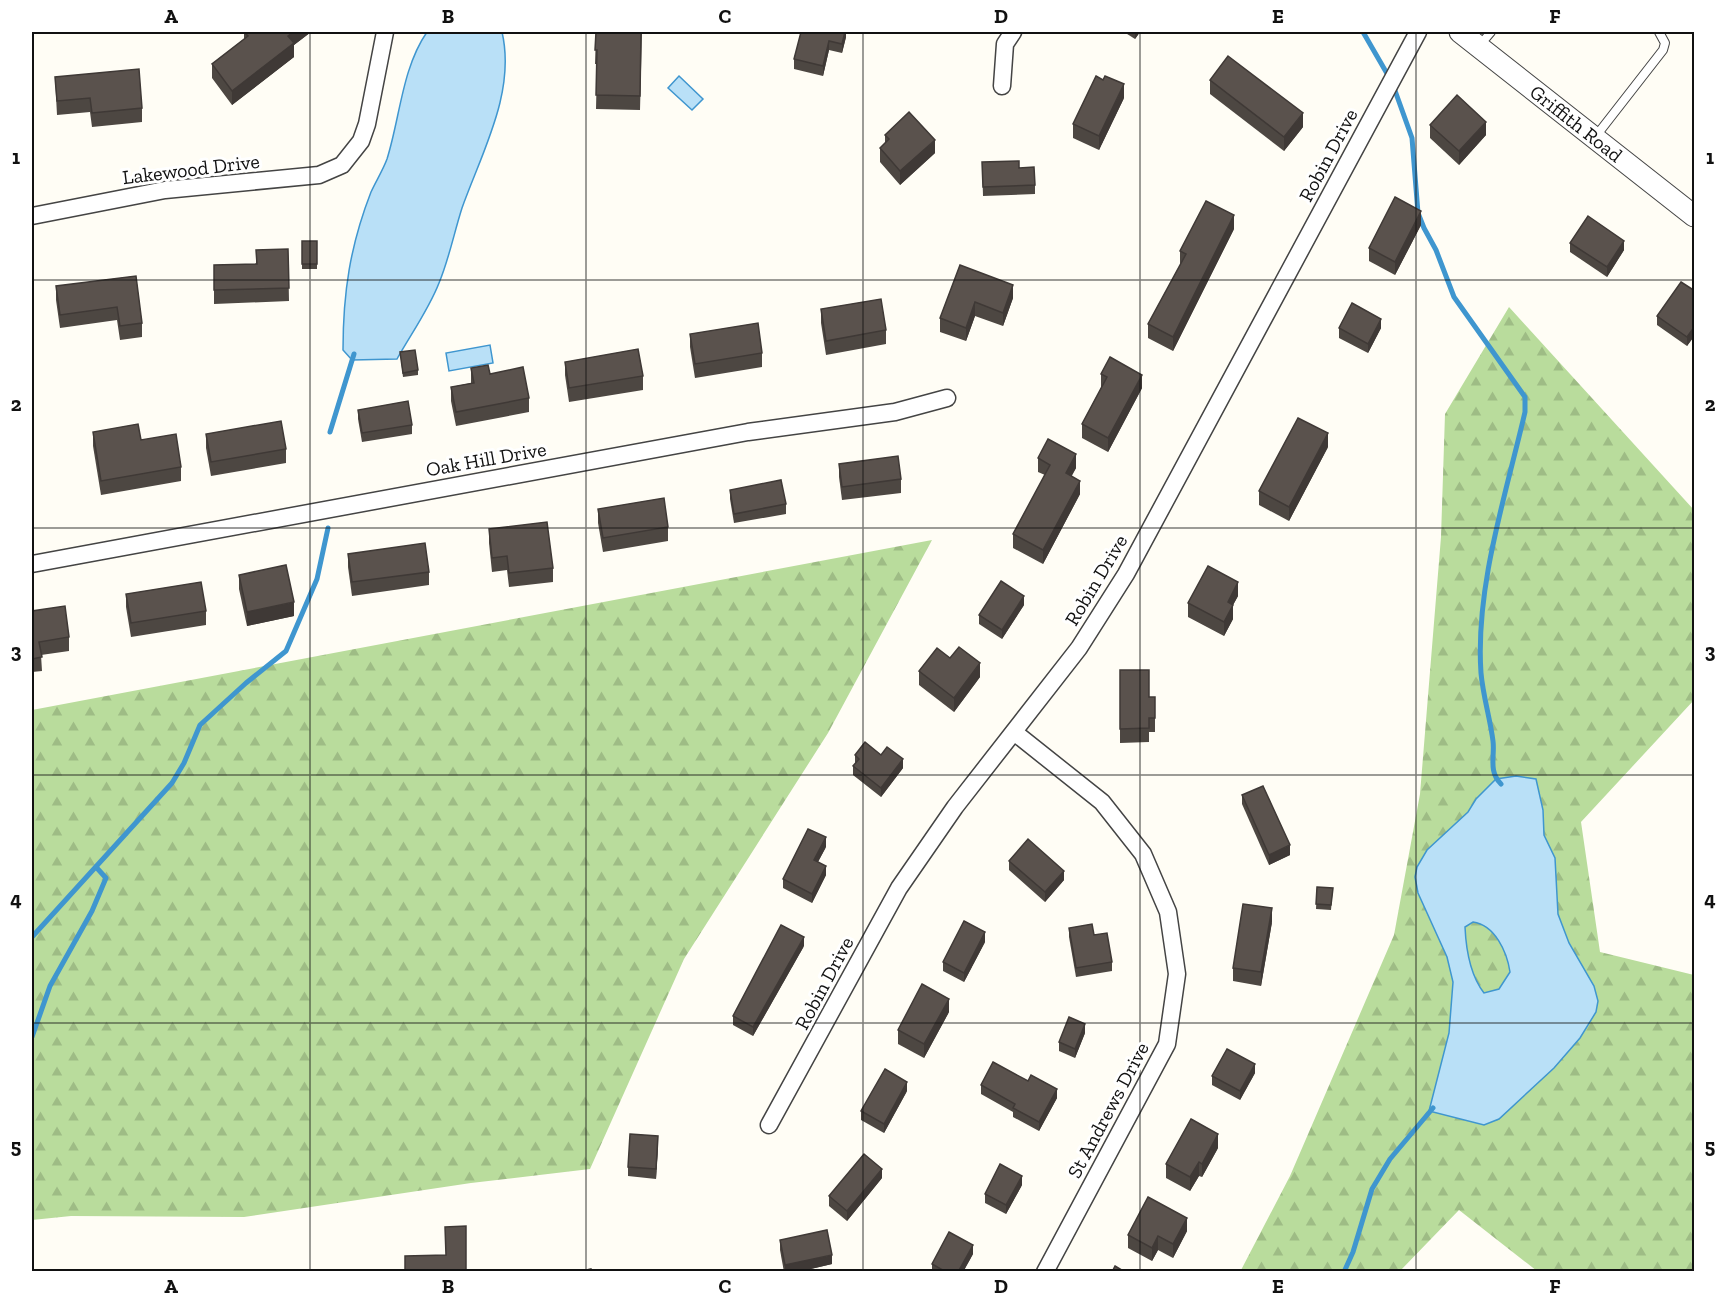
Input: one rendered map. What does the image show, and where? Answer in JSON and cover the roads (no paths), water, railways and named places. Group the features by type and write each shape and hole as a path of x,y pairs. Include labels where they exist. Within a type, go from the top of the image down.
{"street":[{"name":"Lakewood Drive","path":"32,216 165,190 319,176 342,165 351,157 361,141 367,124 385,32"},
{"path":"1002,86 1005,44 1013,32"},
{"name":"Robin Drive","path":"769,1125 899,888 955,807 1079,648 1126,574 1418,32"},
{"name":"Griffith Road","path":"1461,32 1485,39 1596,136 1695,216"},
{"name":"Oak Hill Drive","path":"32,564 748,432 895,412 948,398"},
{"name":"St Andrews Drive","path":"1014,732 1102,802 1143,854 1168,912 1177,974 1167,1044 1045,1272"}],"lane":[{"path":"1596,136 1663,50 1665,43 1659,32"}],"water":[{"path":"427,32 502,32 505,54 501,99 495,122 462,208 443,274 425,312 397,359 352,360 343,350 346,289 353,251 371,192 387,159 412,61"},
{"path":"679,76 703,99 692,110 668,88"},
{"path":"490,345 493,363 449,371 446,353"},
{"path":"1516,776 1536,779 1543,810 1544,835 1555,858 1558,914 1569,943 1594,986 1598,1001 1596,1012 1580,1038 1554,1068 1499,1119 1484,1125 1429,1111 1449,1033 1453,982 1447,957 1418,893 1415,877 1417,867 1427,850 1468,812 1476,799 1496,779","holes":["1473,922 1488,928 1499,941 1510,972 1499,989 1484,993 1475,978 1470,962 1465,927"]}],"waterway":[{"path":"1363,32 1389,77"},
{"path":"1393,85 1412,138 1418,213 1424,228 1436,250 1454,297 1525,397 1525,412 1487,575 1480,641 1483,690 1493,741 1493,769 1501,784"},
{"path":"330,432 354,354"},
{"path":"32,937 172,783 184,763 200,725 246,683 286,651 317,579 328,528"},
{"path":"32,1037 50,986 92,911 106,878 96,867"},
{"path":"1344,1272 1353,1252 1372,1189 1390,1159 1433,1108"}]}
